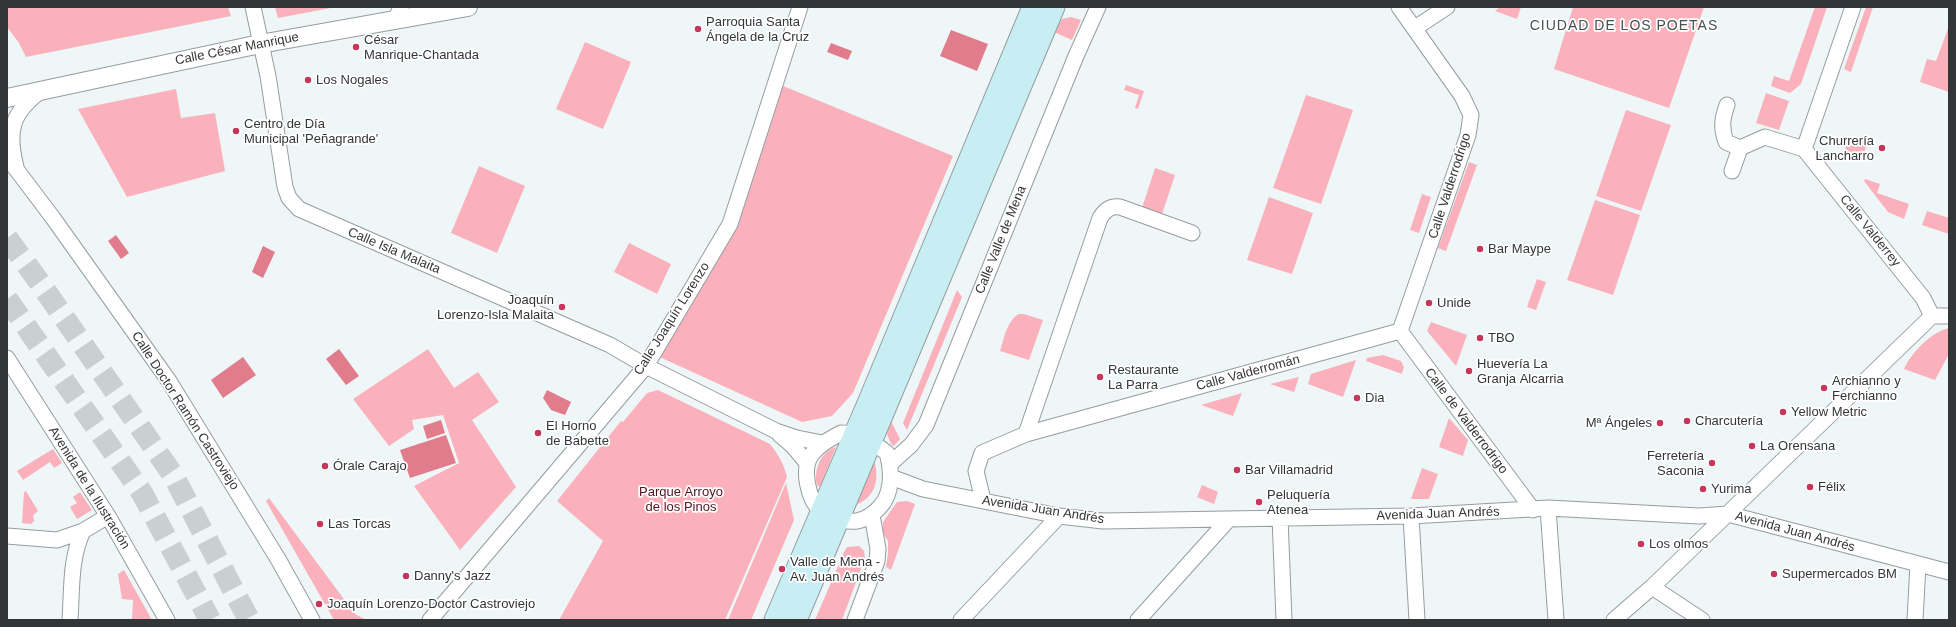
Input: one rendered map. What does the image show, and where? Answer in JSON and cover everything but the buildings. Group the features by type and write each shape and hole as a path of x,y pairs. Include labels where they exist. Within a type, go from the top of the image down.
{"main road":[{"path":"863,437 1033,7"},
{"path":"775,620 830,515 863,437 1054,7"},
{"path":"796,620 830,515"}],"street":[{"name":"Calle Isla Malaita","path":"253,7 270,86 285,187 289,198 299,210 610,345 646,366"},
{"name":"Calle César Manrique","path":"7,98 398,13 468,7"},
{"name":"Calle Joaquín Lorenzo","path":"430,620 646,366 730,224 800,7"},
{"name":"Calle Valle de Mena","path":"830,515 856,522 872,515 883,504 890,477 910,445 926,424 1076,56 1098,7"},
{"name":"Calle Valderrodrigo","path":"1399,7 1462,96 1471,115 1468,135 1400,331"},
{"path":"1415,28 1447,7"},
{"path":"1725,111 1722,129 1726,142 1740,148 1765,137 1804,149 1853,7"},
{"name":"Calle Doctor Ramón Castroviejo","path":"17,172 12,151 11,130 21,109 30,99 42,90"},
{"path":"1732,172 1740,148"},
{"name":"Calle Valderrey","path":"1804,149 1923,298 1941,316"},
{"name":"Calle Doctor Ramón Castroviejo","path":"7,158 53,218 169,381 278,559 312,620"},
{"path":"1026,434 1104,211 1114,207 1120,207 1192,233"},
{"path":"1614,620 1652,587 1728,514 1941,316"},
{"name":"Calle Valderromán","path":"983,500 976,471 982,453 1026,434 1400,331"},
{"name":"Calle de Valderrodrigo","path":"1400,331 1533,510"},
{"name":"Avenida de la Ilustración","path":"7,358 108,516 167,620"},
{"path":"646,366 776,431 797,438 822,442"},
{"path":"776,431 793,446 807,463"},
{"path":"830,515 809,493 806,478 807,463 811,455 822,442 841,433 863,437 887,453 890,477"},
{"name":"Avenida Juan Andrés","path":"890,477 923,489 1059,516 1103,521 1411,516 1548,508 1699,516 1728,514 1949,572"},
{"path":"1548,508 1556,620"},
{"path":"855,620 877,561 878,549 872,515"},
{"path":"7,536 57,540 83,531 108,516"},
{"path":"961,620 1059,516"},
{"path":"1411,516 1416,620"},
{"path":"1280,517 1284,620"},
{"path":"1138,620 1230,519"},
{"path":"70,620 74,561 77,545 83,531"},
{"path":"1915,620 1918,564"},
{"path":"1652,587 1702,620"}],"green space":[{"path":"7,7 228,7 231,16 26,57 19,43 7,27"},
{"path":"275,7 336,7 278,18"},
{"path":"1500,7 1521,7 1517,19 1495,11"},
{"path":"1573,7 1704,7 1669,108 1554,69"},
{"path":"1815,7 1827,7 1801,84 1790,93 1771,86 1774,76 1789,81"},
{"path":"1866,7 1873,7 1851,72 1844,69"},
{"path":"1071,17 1081,20 1072,40 1054,32 1062,19"},
{"path":"1949,26 1949,92 1920,82 1927,59 1936,61"},
{"path":"585,42 631,62 603,129 556,109"},
{"path":"776,83 953,156 853,393 832,416 802,422 653,354 730,224"},
{"path":"1126,85 1144,91 1138,109 1135,108 1139,95 1124,90"},
{"path":"176,89 181,118 215,113 225,171 127,197 78,109"},
{"path":"1766,93 1789,101 1779,130 1756,123"},
{"path":"1306,95 1353,110 1321,204 1273,188"},
{"path":"1626,110 1671,125 1641,211 1596,196"},
{"path":"1849,138 1867,144 1861,161 1843,155"},
{"path":"1469,162 1477,165 1446,251 1438,248"},
{"path":"479,166 525,186 497,253 451,233"},
{"path":"1155,168 1175,175 1162,214 1142,208"},
{"path":"1865,179 1880,184 1877,193 1909,204 1904,219 1888,212 1864,181"},
{"path":"1422,194 1431,197 1419,233 1410,230"},
{"path":"1269,197 1313,213 1292,274 1247,260"},
{"path":"1595,200 1640,215 1613,295 1567,280"},
{"path":"1927,211 1949,218 1949,234 1922,225"},
{"path":"629,243 671,264 657,294 614,272"},
{"path":"1537,279 1546,282 1536,310 1527,307"},
{"path":"957,290 962,297 907,430 903,423"},
{"path":"1019,314 1024,314 1043,320 1029,360 1000,351 1009,325"},
{"path":"1431,322 1467,335 1456,366 1427,331"},
{"path":"1949,328 1949,354 1935,380 1904,369 1911,356 1922,344 1935,334"},
{"path":"428,349 454,388 478,372 499,402 472,420 516,487 460,550 414,486 459,463 443,415 412,420 414,429 389,446 353,399"},
{"path":"1383,355 1401,361 1404,367 1402,374 1366,361 1367,358"},
{"path":"1356,360 1343,397 1308,384 1311,374"},
{"path":"1299,377 1294,392 1270,384"},
{"name":"Parque Arroyo de los Pinos","path":"658,390 770,444 780,459 787,477 725,620 559,620 603,541 557,501 621,421 623,422 647,393"},
{"path":"1242,393 1233,416 1201,405"},
{"path":"1449,418 1468,440 1463,456 1439,447"},
{"path":"891,421 900,439 894,446 891,444 887,434"},
{"path":"836,447 820,487 817,485 816,480 819,462 826,453"},
{"path":"53,449 62,463 54,468 50,462 23,480 17,471"},
{"path":"875,463 876,482 872,492 864,501 858,504 857,501"},
{"path":"1422,468 1438,474 1429,499 1411,499"},
{"path":"786,483 794,520 751,620 728,620"},
{"path":"1202,485 1218,492 1214,504 1197,497"},
{"path":"26,491 38,511 33,515 34,521 31,524 22,523 24,492"},
{"path":"80,492 92,510 77,519 70,507 77,503 73,497"},
{"path":"269,498 355,614 366,620 334,620 266,501"},
{"path":"907,501 915,504 891,570 886,567 888,541 883,533 883,522 897,502"},
{"path":"859,546 864,551 865,558 842,620 815,620 844,552 847,547"},
{"path":"124,570 152,620 132,620 133,600 122,599 118,574"}],"shaded area":[{"path":"951,30 988,44 977,71 940,56"},
{"path":"831,43 852,51 848,60 827,52"},
{"path":"116,235 129,253 121,259 108,241"},
{"path":"263,246 275,252 263,278 252,272"},
{"path":"339,349 359,376 346,385 326,359"},
{"path":"243,357 256,375 223,398 211,380"},
{"path":"547,390 571,402 565,415 551,410 543,398"},
{"path":"441,420 445,433 427,439 423,426"},
{"path":"446,435 456,463 410,478 400,450"}],"tunnel":[{"path":"7,238 40,283 173,475 249,620"},
{"path":"7,299 142,493 210,620"}],"place":[{"name":"Parroquia Santa Ángela de la Cruz","path":"698,29"},
{"name":"César Manrique-Chantada","path":"356,47"},
{"name":"Los Nogales","path":"308,80"},
{"name":"Centro de Día Municipal 'Peñagrande'","path":"236,131"},
{"name":"Churrería Lancharro","path":"1882,148"},
{"name":"Bar Maype","path":"1480,249"},
{"name":"Unide","path":"1429,303"},
{"name":"Joaquín Lorenzo-Isla Malaita","path":"562,307"},
{"name":"TBO","path":"1480,338"},
{"name":"Huevería La Granja Alcarria","path":"1469,371"},
{"name":"Restaurante La Parra","path":"1100,377"},
{"name":"Archianno y Ferchianno","path":"1824,388"},
{"name":"Dia","path":"1357,398"},
{"name":"Yellow Metric","path":"1783,412"},
{"name":"Charcutería","path":"1687,421"},
{"name":"Mª Ángeles","path":"1660,423"},
{"name":"El Horno de Babette","path":"538,433"},
{"name":"La Orensana","path":"1752,446"},
{"name":"Ferretería Saconia","path":"1712,463"},
{"name":"Órale Carajo","path":"325,466"},
{"name":"Bar Villamadrid","path":"1237,470"},
{"name":"Félix","path":"1810,487"},
{"name":"Yurima","path":"1703,489"},
{"name":"Peluquería Atenea","path":"1259,502"},
{"name":"Las Torcas","path":"320,524"},
{"name":"Los olmos","path":"1641,544"},
{"name":"Valle de Mena - Av. Juan Andrés","path":"782,569"},
{"name":"Supermercados BM","path":"1774,574"},
{"name":"Danny's Jazz","path":"406,576"},
{"name":"Joaquín Lorenzo-Doctor Castroviejo","path":"319,604"}],"district":[{"name":"CIUDAD DE LOS POETAS","path":"1624,26"}]}
